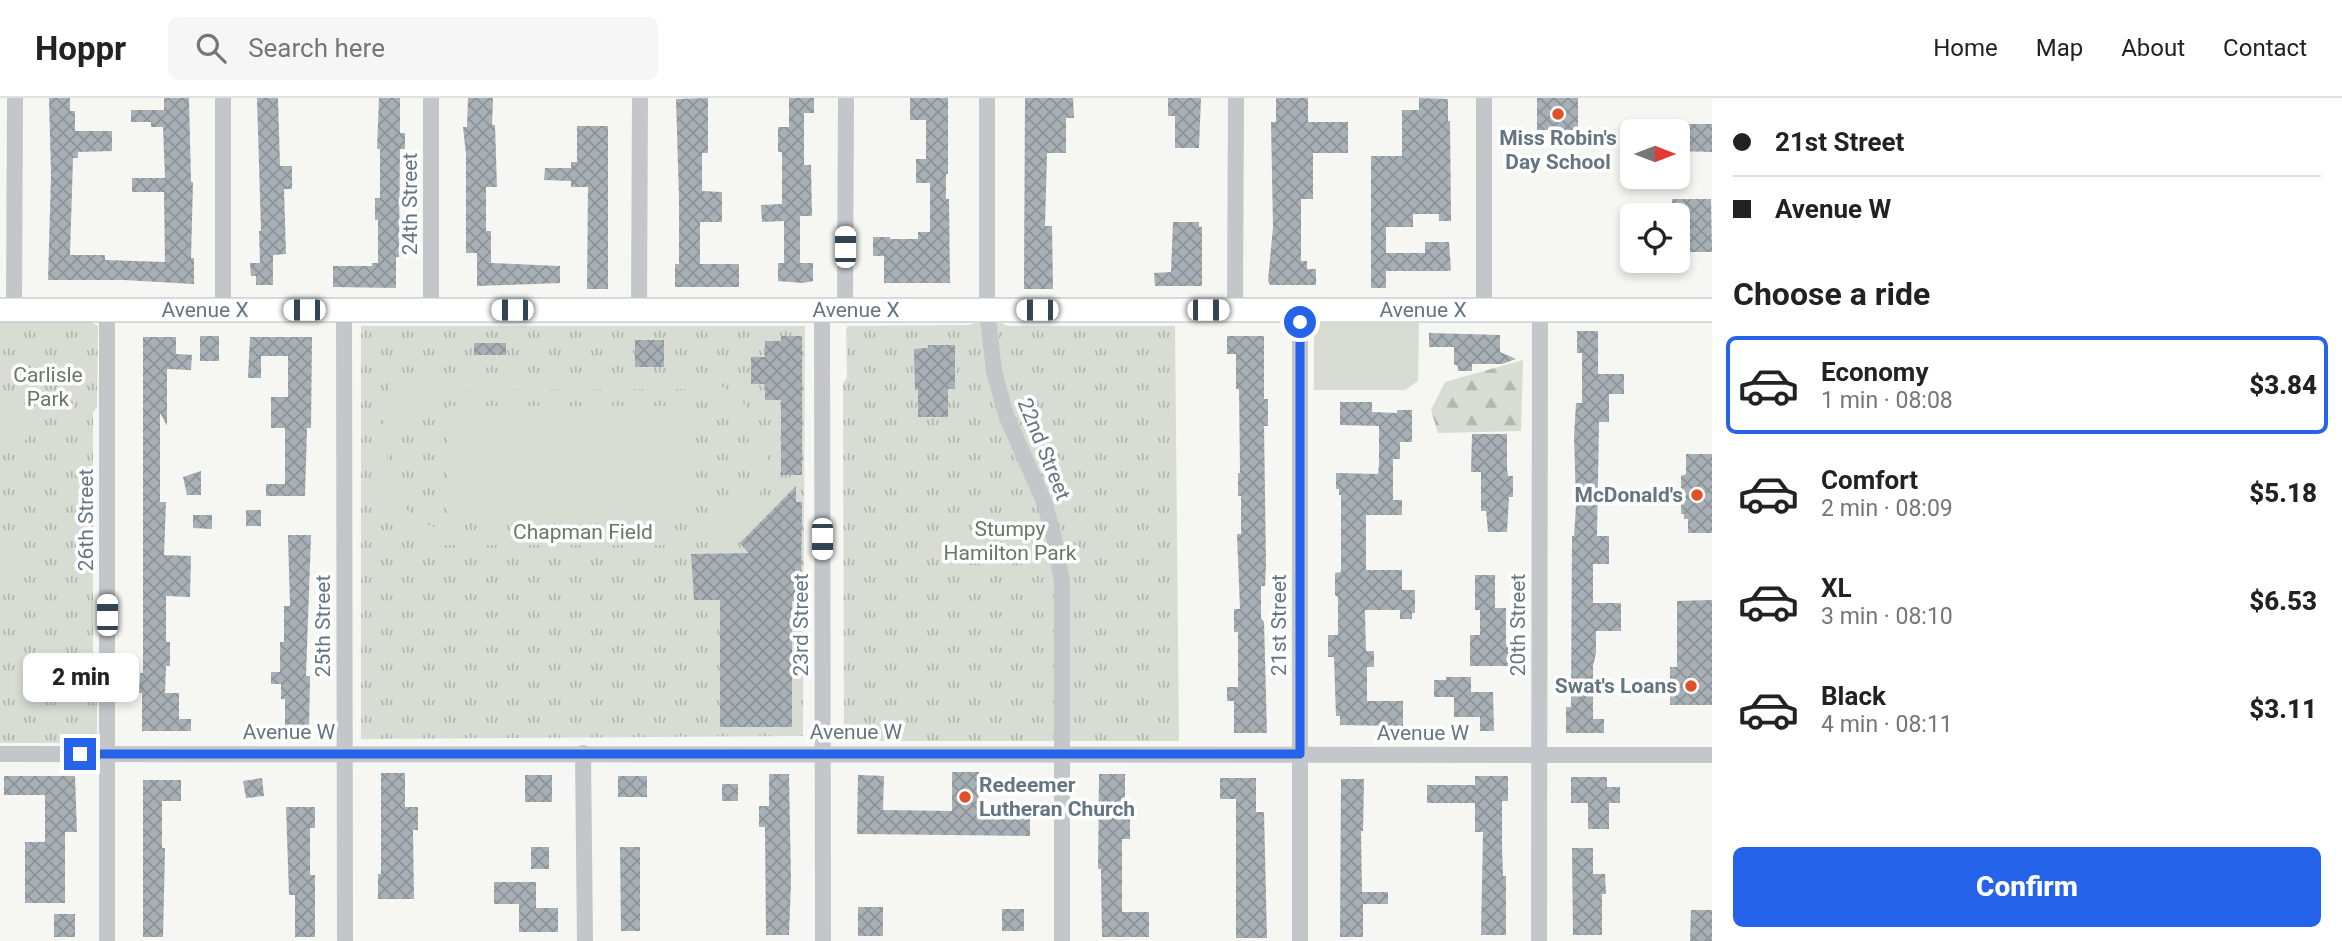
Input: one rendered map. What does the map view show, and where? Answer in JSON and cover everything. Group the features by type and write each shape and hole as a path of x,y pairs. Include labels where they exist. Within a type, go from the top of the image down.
{"street":[{"path":"7,310 15,98"},
{"path":"223,98 223,310"},
{"name":"24th Street","path":"431,98 431,310"},
{"path":"639,310 640,98"},
{"path":"845,310 846,98"},
{"name":"22nd Street","path":"987,98 987,310 994,371 1006,415 1045,504 1062,582 1062,941"},
{"path":"1235,310 1236,98"},
{"path":"1484,98 1484,310"},
{"name":"Avenue X","path":"7,310 1712,310"},
{"name":"26th Street","path":"107,310 107,941"},
{"name":"25th Street","path":"344,310 345,941"},
{"name":"23rd Street","path":"822,310 823,941"},
{"name":"21st Street","path":"1300,310 1300,941"},
{"name":"20th Street","path":"1539,941 1540,310"},
{"path":"583,752 585,941"},
{"name":"Avenue W","path":"0,754 583,752 1712,755"}],"green space":[{"name":"Carlisle Park","path":"0,320 89,321 98,326 97,407 93,412 93,675 97,678 97,736 90,743 0,743"},
{"name":"Stumpy Hamilton Park","path":"1001,323 1008,326 1175,326 1179,741 852,741 844,733 843,383 847,378 846,329 848,326"},
{"path":"1317,323 1419,323 1418,381 1405,390 1314,390 1314,326"},
{"name":"Chapman Field","path":"361,326 805,326 803,736 361,739"},
{"path":"1523,360 1521,431 1438,433 1431,410 1445,382"},
{"path":"681,375 718,385 745,404 761,431 766,460 761,490 745,516 719,536 682,545 444,545 418,535 397,520 383,502 375,480 374,457 379,434 390,411 409,391 389,390 389,376","holes":["682,389 713,397 734,413 747,435 752,459 747,484 734,506 713,523 682,531 446,531 419,519 400,502 390,479 387,456 393,432 407,412 428,397 457,390"]},
{"path":"0,402 22,402 25,405 26,439 22,443 0,443"},
{"path":"447,406 692,406 692,515 447,515"},
{"path":"0,558 21,558 21,582 0,582"}],"building":[{"path":"49,98 70,98 70,111 75,111 75,131 112,131 112,151 78,152 78,158 73,158 70,255 105,255 105,260 165,262 164,192 132,192 132,178 165,178 163,127 151,127 151,122 131,122 131,110 164,110 164,98 189,98 193,182 191,258 194,258 194,284 48,280 51,174"},
{"path":"257,98 278,98 280,166 292,166 292,189 284,189 286,254 273,255 273,285 256,285 256,276 251,276 250,263 260,263"},
{"path":"379,98 400,98 400,133 405,133 405,149 400,149 399,257 396,257 396,288 333,287 333,266 372,266 372,263 378,263 375,198 380,198 380,149 377,149"},
{"path":"468,98 493,98 492,125 495,125 497,187 486,187 486,231 491,231 491,263 560,266 560,283 477,286 477,253 466,253 466,154 463,127 467,127"},
{"path":"708,98 708,153 702,153 702,191 722,192 722,222 700,222 700,264 739,264 739,287 675,287 675,264 679,264 676,99"},
{"path":"789,98 814,98 814,113 804,113 804,165 811,165 812,216 800,216 800,263 813,263 813,281 803,283 778,281 778,263 784,263 784,221 762,222 761,205 782,204 782,152 778,152 778,127 789,127"},
{"path":"910,98 948,98 946,199 949,199 950,283 884,283 884,256 873,256 873,237 918,239 918,232 930,232 930,183 916,183 916,159 926,159 926,120 910,120"},
{"path":"1025,98 1073,98 1074,118 1066,118 1066,153 1047,153 1045,226 1052,226 1053,289 1024,289"},
{"path":"1168,98 1201,98 1199,148 1175,148 1175,116 1168,116"},
{"path":"1276,98 1308,98 1308,122 1348,122 1348,153 1313,153 1313,199 1301,199 1301,261 1307,261 1307,269 1316,269 1316,285 1270,285 1268,281 1273,227 1271,122 1276,122"},
{"path":"1419,98 1448,99 1451,221 1439,221 1439,214 1413,214 1413,227 1386,227 1386,253 1425,253 1425,242 1449,242 1451,270 1386,271 1386,288 1371,288 1371,156 1402,156 1402,110 1419,110"},
{"name":"Miss Robin's Day School","path":"1537,98 1578,98 1578,130 1537,130"},
{"path":"1690,124 1712,124 1712,152 1690,151"},
{"path":"577,126 608,126 608,289 587,289 588,187 571,187 571,181 544,180 545,168 571,168 571,162 577,162"},
{"path":"1672,199 1711,199 1712,252 1690,252 1690,203 1672,203"},
{"path":"1173,222 1199,222 1199,227 1202,227 1202,286 1155,286 1154,273 1171,272"},
{"path":"1577,331 1598,331 1598,374 1624,374 1624,394 1609,394 1609,422 1599,422 1597,536 1609,536 1609,564 1593,564 1593,603 1621,603 1621,631 1596,631 1593,719 1604,719 1604,733 1566,733 1566,707 1571,707 1572,536 1576,506 1574,436 1576,403 1582,403 1582,353 1577,353"},
{"path":"1429,333 1500,335 1500,352 1516,359 1502,364 1472,364 1472,371 1458,371 1458,366 1454,364 1454,347 1429,347"},
{"path":"200,336 219,336 219,361 200,361"},
{"path":"781,336 802,336 802,475 781,475 781,400 765,400 765,384 751,384 751,357 765,357 765,341 781,341"},
{"path":"1227,336 1264,336 1264,399 1268,399 1268,426 1264,426 1266,564 1265,586 1261,586 1261,618 1264,622 1267,733 1234,733 1234,701 1227,701 1227,687 1238,687 1238,632 1234,632 1234,609 1240,609 1237,534 1241,534 1241,496 1238,496 1239,389 1236,389 1236,354 1227,354"},
{"path":"143,337 176,337 176,354 192,355 191,370 167,369 167,426 160,413 160,502 166,502 164,555 191,556 190,597 166,596 166,642 170,642 170,666 166,666 165,693 179,693 179,719 191,719 191,731 142,731 142,693 139,693 140,673 143,673"},
{"path":"250,337 312,337 311,428 307,428 305,496 266,496 266,484 285,484 285,428 271,428 271,397 288,397 288,356 261,356 261,378 248,378"},
{"path":"635,340 664,340 664,367 635,367"},
{"path":"474,343 506,343 506,355 474,355"},
{"path":"928,345 955,345 955,389 948,389 948,417 918,417 914,349 928,348"},
{"path":"1340,402 1372,402 1372,412 1397,413 1397,410 1412,410 1412,442 1400,442 1400,459 1393,459 1393,500 1402,500 1402,515 1366,515 1366,570 1402,570 1402,590 1415,590 1415,613 1412,613 1412,619 1400,619 1400,610 1365,610 1366,651 1374,651 1374,667 1367,667 1367,701 1403,701 1403,726 1340,725 1340,716 1336,716 1334,657 1328,657 1328,635 1338,635 1335,573 1341,572 1341,495 1339,489 1336,489 1336,473 1378,474 1379,466 1379,426 1340,425"},
{"path":"1472,434 1507,434 1507,469 1508,476 1513,476 1513,497 1509,497 1507,532 1488,532 1486,511 1481,511 1481,472 1471,472"},
{"name":"McDonald's","path":"1686,454 1712,454 1712,533 1688,533 1688,519 1684,519 1684,514 1681,514 1681,476 1686,474"},
{"path":"201,471 201,495 187,495 183,477"},
{"path":"796,486 796,502 802,502 801,602 792,601 792,727 720,727 720,600 694,600 691,554 749,553 740,543"},
{"path":"246,510 261,510 261,526 246,526"},
{"path":"193,515 212,515 212,529 193,528"},
{"path":"288,535 311,535 306,676 310,676 309,730 285,730 285,699 281,699 281,684 271,684 271,672 280,672 280,642 284,642 284,606 290,606"},
{"path":"1475,575 1495,575 1495,608 1506,608 1506,643 1511,647 1508,666 1470,666 1470,635 1480,635 1480,610 1475,610"},
{"path":"1712,600 1712,705 1670,705 1670,667 1677,667 1677,601"},
{"path":"1446,677 1471,677 1471,692 1493,692 1494,731 1480,731 1480,717 1454,717 1454,697 1434,697 1434,680 1446,680"},
{"name":"Redeemer Lutheran Church","path":"952,772 979,772 978,812 1030,809 1030,836 857,834 858,775 884,776 883,810 952,811"},
{"path":"381,773 405,773 405,807 418,807 418,830 413,830 414,899 378,899 378,874 381,874"},
{"path":"769,774 789,774 789,935 766,935 765,827 759,827 759,806 769,806"},
{"path":"1099,774 1125,774 1125,807 1130,807 1130,839 1122,839 1122,912 1149,912 1149,937 1102,937 1101,869 1098,869"},
{"path":"525,775 552,775 552,802 525,802"},
{"path":"4,776 75,776 77,832 65,832 65,903 25,903 25,842 45,842 45,795 4,795"},
{"path":"618,776 647,776 647,797 618,797"},
{"path":"1475,776 1508,776 1508,801 1502,801 1506,935 1481,935 1483,832 1475,832 1475,803 1427,803 1427,785 1475,785"},
{"path":"1571,777 1607,777 1607,787 1620,787 1620,803 1609,803 1609,829 1588,829 1588,803 1571,803"},
{"path":"262,778 264,796 246,798 243,781"},
{"path":"1220,778 1256,778 1256,812 1264,812 1267,938 1236,938 1236,799 1220,799"},
{"path":"1341,779 1364,779 1362,892 1388,892 1388,904 1363,904 1363,937 1340,937"},
{"path":"143,780 181,780 181,801 162,801 162,848 165,848 163,937 143,937"},
{"path":"722,784 738,784 738,801 722,801"},
{"path":"286,807 315,807 315,828 310,828 310,875 315,875 315,937 295,937 295,895 289,895"},
{"path":"531,847 549,847 549,869 531,869"},
{"path":"620,847 640,847 640,931 621,931"},
{"path":"1572,848 1593,848 1593,874 1605,874 1602,935 1573,935"},
{"path":"494,882 536,882 536,908 558,908 558,932 519,932 519,904 494,904"},
{"path":"858,907 883,907 883,936 858,936"},
{"path":"1002,909 1024,909 1024,931 1002,931"},
{"path":"1691,910 1712,910 1712,941 1690,941"},
{"path":"54,914 75,914 75,937 54,937"}],"place":[{"name":"Miss Robin's Day School","path":"1558,114"},
{"name":"McDonald's","path":"1697,495"},
{"name":"Swat's Loans","path":"1691,686"},
{"name":"Redeemer Lutheran Church","path":"965,797"}],"route":[{"path":"80,754 1300,754 1300,322"}]}
